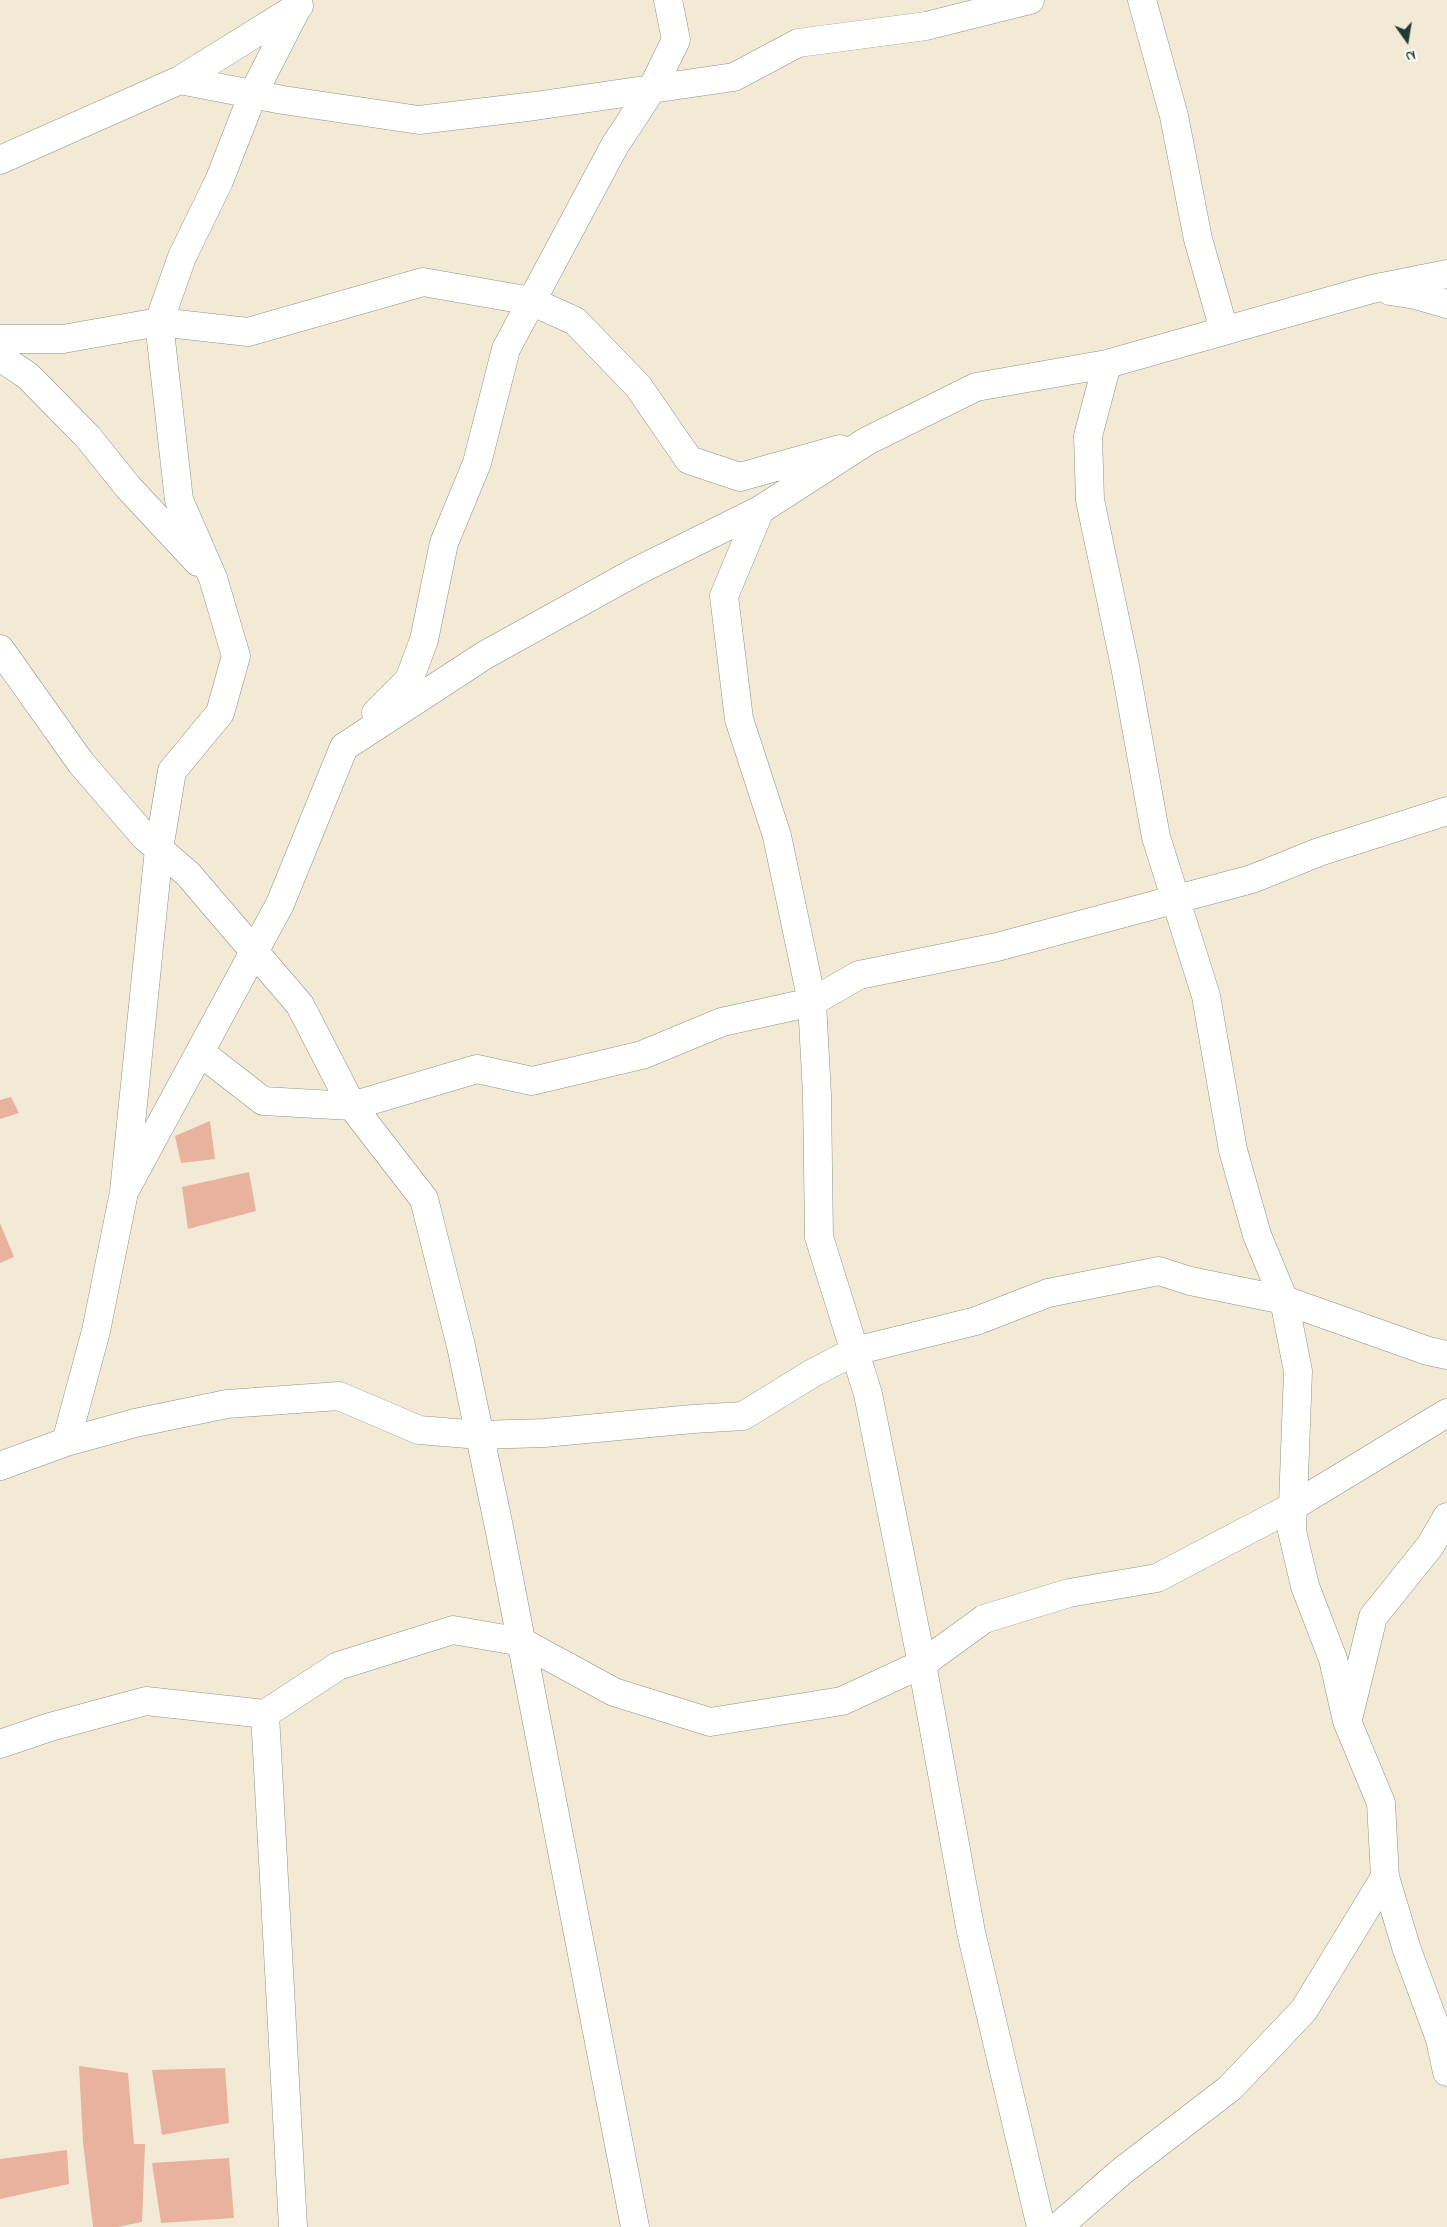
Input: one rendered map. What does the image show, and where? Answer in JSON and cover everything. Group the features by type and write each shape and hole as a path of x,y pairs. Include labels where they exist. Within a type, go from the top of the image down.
{"street":[{"path":"124,1192 280,904 344,748 408,680 424,640 444,543 477,463 506,349 615,145 652,89 676,40 668,0"},
{"path":"180,80 253,94 419,120 734,77 798,43 926,26 1030,0"},
{"path":"1142,0 1174,116 1198,239 1224,330"},
{"path":"0,160 180,80 305,3"},
{"path":"66,1442 96,1331 124,1192 159,849 172,771 220,713 236,656 213,578 179,500 159,322 182,257 219,181 253,94 305,3"},
{"path":"344,748 485,655 635,572 760,510 867,441 976,387 1107,364 1372,289 1447,274"},
{"path":"0,339 63,339 159,322 248,332 423,282 532,301 576,321 638,386 689,460 740,477 867,441"},
{"path":"1372,289 1416,295 1447,304"},
{"path":"0,357 28,376 87,436 128,487 213,578"},
{"path":"1107,364 1088,436 1090,500 1125,666 1156,837 1206,996 1233,1150 1258,1235 1284,1300 1298,1371 1292,1531 1304,1586 1333,1659 1347,1721 1381,1803 1385,1878 1407,1950 1440,2039 1447,2072"},
{"path":"760,510 724,596 740,719 777,836 812,1002 817,1095 818,1237 868,1394 922,1664 971,1932 1042,2227"},
{"path":"0,649 81,763 145,837 188,874 300,1005 352,1106 424,1199 461,1346 480,1435 522,1642 634,2227"},
{"path":"200,1052 263,1101 352,1106 477,1069 532,1080 642,1055 722,1022 812,1002 859,975 997,947 1174,898 1252,879 1319,852 1447,811"},
{"path":"0,1466 66,1442 135,1423 227,1404 339,1396 419,1430 480,1435 544,1433 743,1416 811,1374 855,1351 976,1321 1048,1293 1159,1271 1190,1281 1284,1300 1428,1351 1447,1355"},
{"path":"0,1744 50,1727 146,1701 265,1714 338,1666 454,1630 522,1642 614,1692 710,1722 842,1701 922,1664 984,1619 1069,1593 1156,1578 1292,1507 1447,1413"},
{"path":"1347,1721 1373,1617 1430,1546 1447,1517"},
{"path":"265,1714 293,2227"},
{"path":"1058,2227 1122,2171 1230,2088 1304,2010 1385,1878"}],"building":[{"path":"11,1097 19,1113 0,1119 0,1100"},
{"path":"210,1121 215,1159 181,1163 175,1136"},
{"path":"249,1172 256,1211 188,1229 182,1187"},
{"path":"0,1223 14,1257 0,1263"},
{"path":"79,2066 128,2073 134,2144 145,2144 142,2222 117,2227 93,2227 83,2142"},
{"path":"225,2068 229,2123 162,2135 152,2070"},
{"path":"67,2150 69,2184 0,2199 0,2159"},
{"path":"229,2158 234,2218 161,2223 152,2163"}]}
